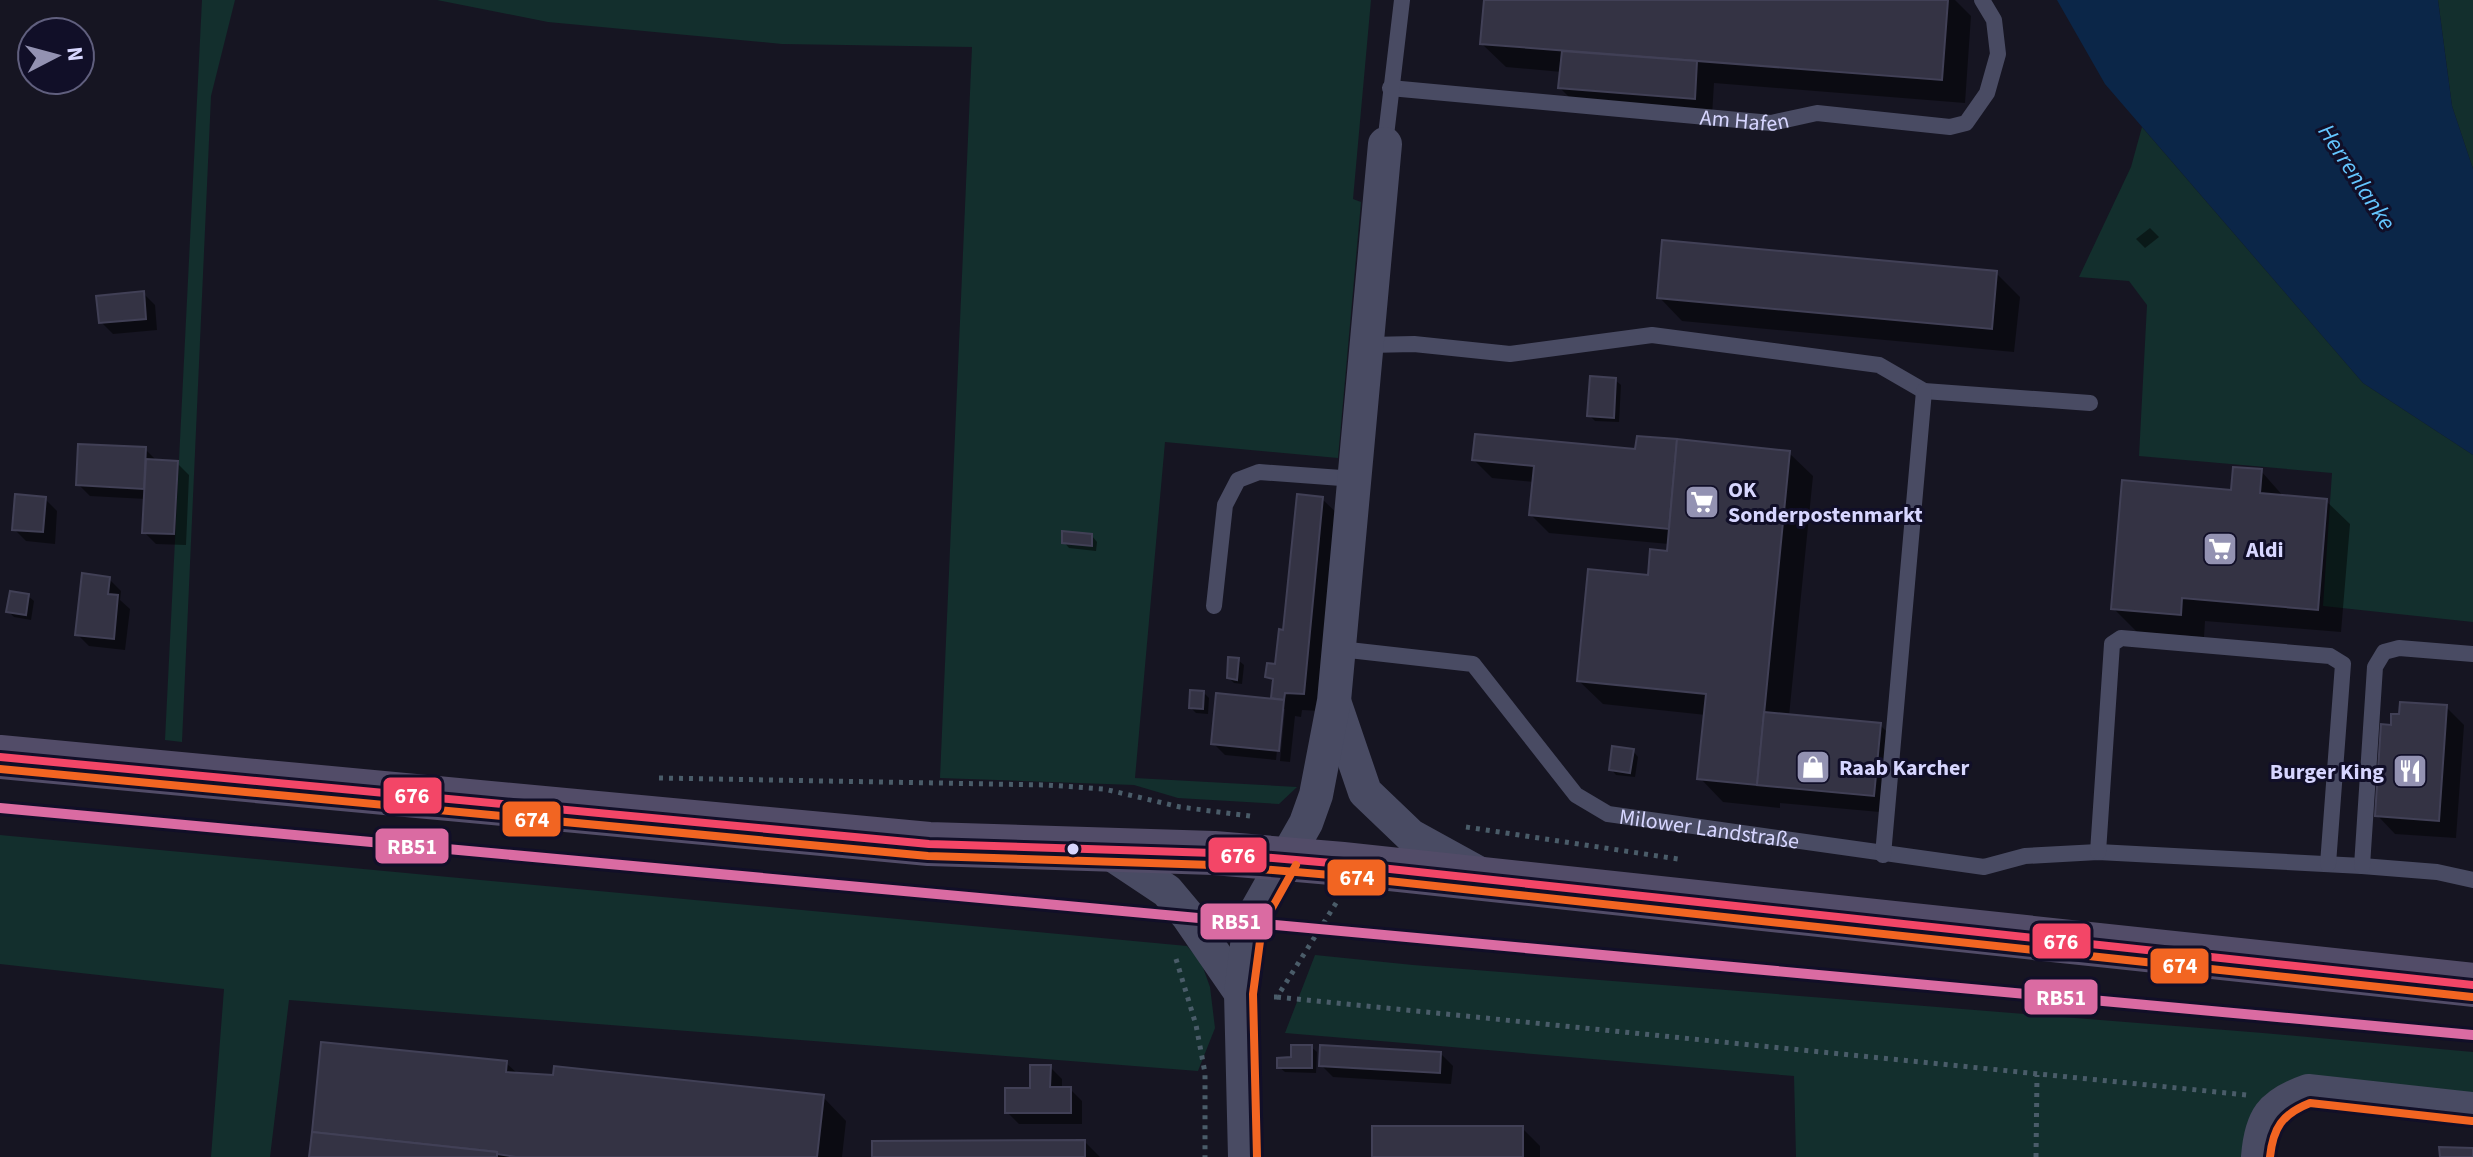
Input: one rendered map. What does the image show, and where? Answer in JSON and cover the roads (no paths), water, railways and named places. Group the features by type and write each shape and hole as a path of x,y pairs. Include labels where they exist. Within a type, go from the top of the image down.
{"main road":[{"path":"0,757 929,844 1044,845 1214,853 1296,841 1343,864 2473,985"}],"street":[{"path":"1245,1157 1241,993 1250,922 1296,841 1316,795 1334,701 1385,144"},
{"path":"1334,701 1365,792 1411,836 1494,882"},
{"path":"1104,849 1167,891 1241,993"},
{"path":"2258,1157 2260,1137 2271,1111 2287,1098 2308,1091 2473,1109"}],"lane":[{"path":"1385,144 1402,0"},
{"name":"Am Hafen","path":"1390,88 1771,123 1817,113 1950,127 1966,123 1987,93 1998,54 1994,20 1982,0"},
{"path":"1369,345 1414,344 1510,354 1652,335 1879,365 1924,391 2090,403"},
{"path":"1883,855 1924,391"},
{"path":"1214,606 1225,505 1238,480 1259,472 1355,479"},
{"path":"2098,852 2112,644 2121,638 2330,656 2343,664 2328,864"},
{"path":"2362,866 2375,667 2384,652 2399,648 2473,654"},
{"name":"Milower Landstraße","path":"1340,649 1473,664 1576,795 1608,814 1984,867 2025,856 2098,852 2362,866 2437,872 2473,880"}],"water":[{"name":"Herrenlanke","path":"2057,0 2438,0 2452,106 2473,169 2473,455 2363,383 2105,84"}],"place":[{"name":"OK Sonderpostenmarkt","path":"1702,502"},
{"name":"Aldi","path":"2220,549"},
{"name":"Raab Karcher","path":"1813,767"},
{"name":"Burger King","path":"2410,771"}]}
